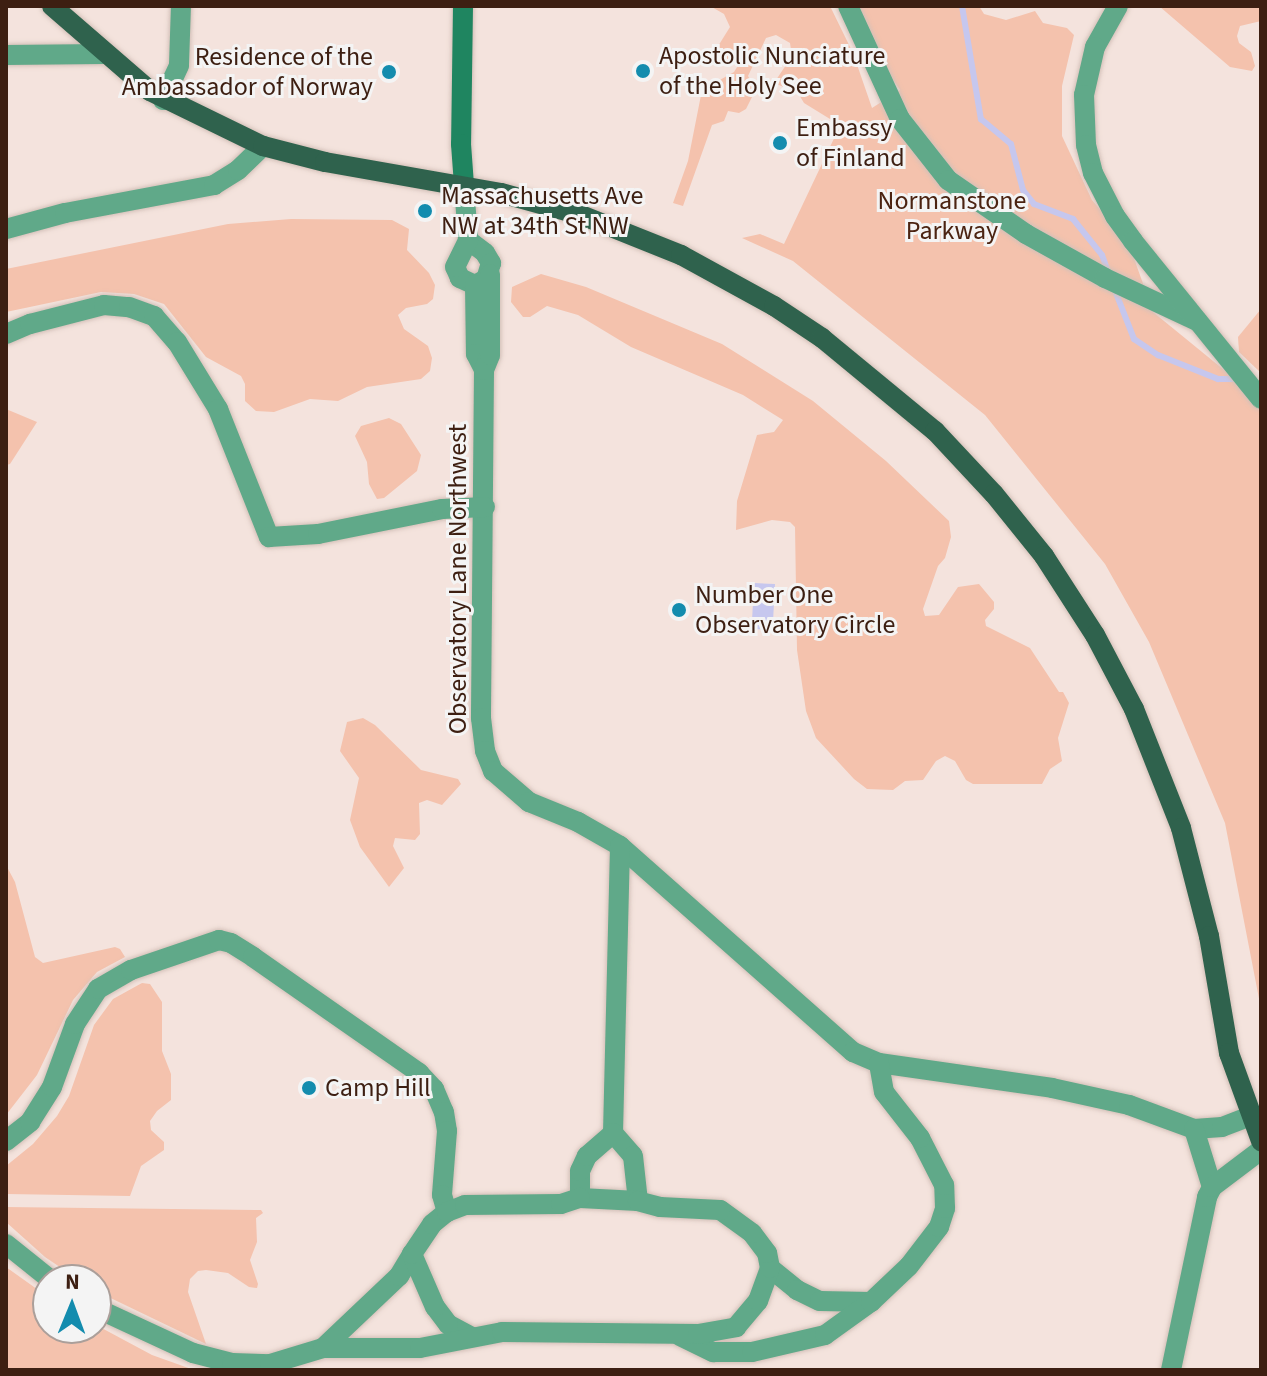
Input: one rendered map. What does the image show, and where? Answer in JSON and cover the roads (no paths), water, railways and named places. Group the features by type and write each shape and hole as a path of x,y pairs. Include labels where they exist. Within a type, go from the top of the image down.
{"main road":[{"path":"52,6 103,54 163,100 263,146 325,162 464,185 581,215 645,239 774,306 822,338 901,401 994,494 1044,556 1095,635 1134,709 1161,773 1196,880 1229,1053 1261,1141"},
{"path":"463,6 461,144 464,185"}],"street":[{"path":"163,100 179,65 181,6"},
{"path":"848,6 892,105 938,171 992,213 1105,278 1197,321"},
{"path":"1118,6 1095,47 1086,84 1083,116 1090,163 1115,216 1250,384"},
{"path":"6,55 103,54"},
{"path":"6,229 65,213 214,185 238,170 263,146"},
{"path":"464,185 468,240 455,267 460,278 483,280 489,258 468,240"},
{"name":"Observatory Lane Northwest","path":"483,280 490,355 484,370 481,718 485,751 493,771 529,802 578,822 620,846 853,1052 879,1063 1052,1088 1129,1105 1194,1129 1222,1127 1251,1116"},
{"path":"6,334 30,324 104,305 129,307 154,316 177,342 218,409 269,537 318,534 442,509 485,507"},
{"path":"620,846 613,1133 633,1156 638,1201"},
{"path":"6,1141 30,1122 52,1087 75,1024 98,989 131,970 219,940 231,943 266,966 419,1073 434,1089 444,1112 447,1131 442,1195 447,1212"},
{"path":"676,1334 713,1352 752,1352 825,1335 871,1302 909,1266 939,1227 945,1208 944,1185 920,1138 884,1092 879,1063"},
{"path":"1194,1129 1212,1187"},
{"path":"580,1198 580,1171 587,1156 613,1133"},
{"path":"1171,1370 1203,1207 1212,1187 1261,1150"},
{"path":"112,1315 193,1353 232,1363 271,1367 323,1348 420,1348 502,1332 676,1334 736,1327 758,1301 770,1268 767,1253 752,1233 720,1210 580,1198 561,1204 465,1205 447,1212 432,1224 399,1276 323,1348"},
{"path":"6,1244 32,1265"},
{"path":"412,1254 435,1307 448,1324 472,1337"},
{"path":"770,1268 797,1290 820,1301 871,1302"}],"water":[{"path":"754,583 775,584 773,630 752,629"}],"waterway":[{"path":"962,6 981,119 1011,144 1023,190 1034,204 1073,219 1102,255 1109,274"},
{"path":"1114,288 1134,339 1158,355 1218,379 1239,379"}],"place":[{"name":"Apostolic Nunciature of the Holy See","path":"643,71"},
{"name":"Residence of the Ambassador of Norway","path":"389,72"},
{"name":"Embassy of Finland","path":"780,143"},
{"name":"Massachusetts Ave NW at 34th St NW","path":"425,211"},
{"name":"Number One Observatory Circle","path":"679,610"},
{"name":"Camp Hill","path":"309,1088"}],"park label":[{"name":"Normanstone Parkway","path":"952,216"}]}
